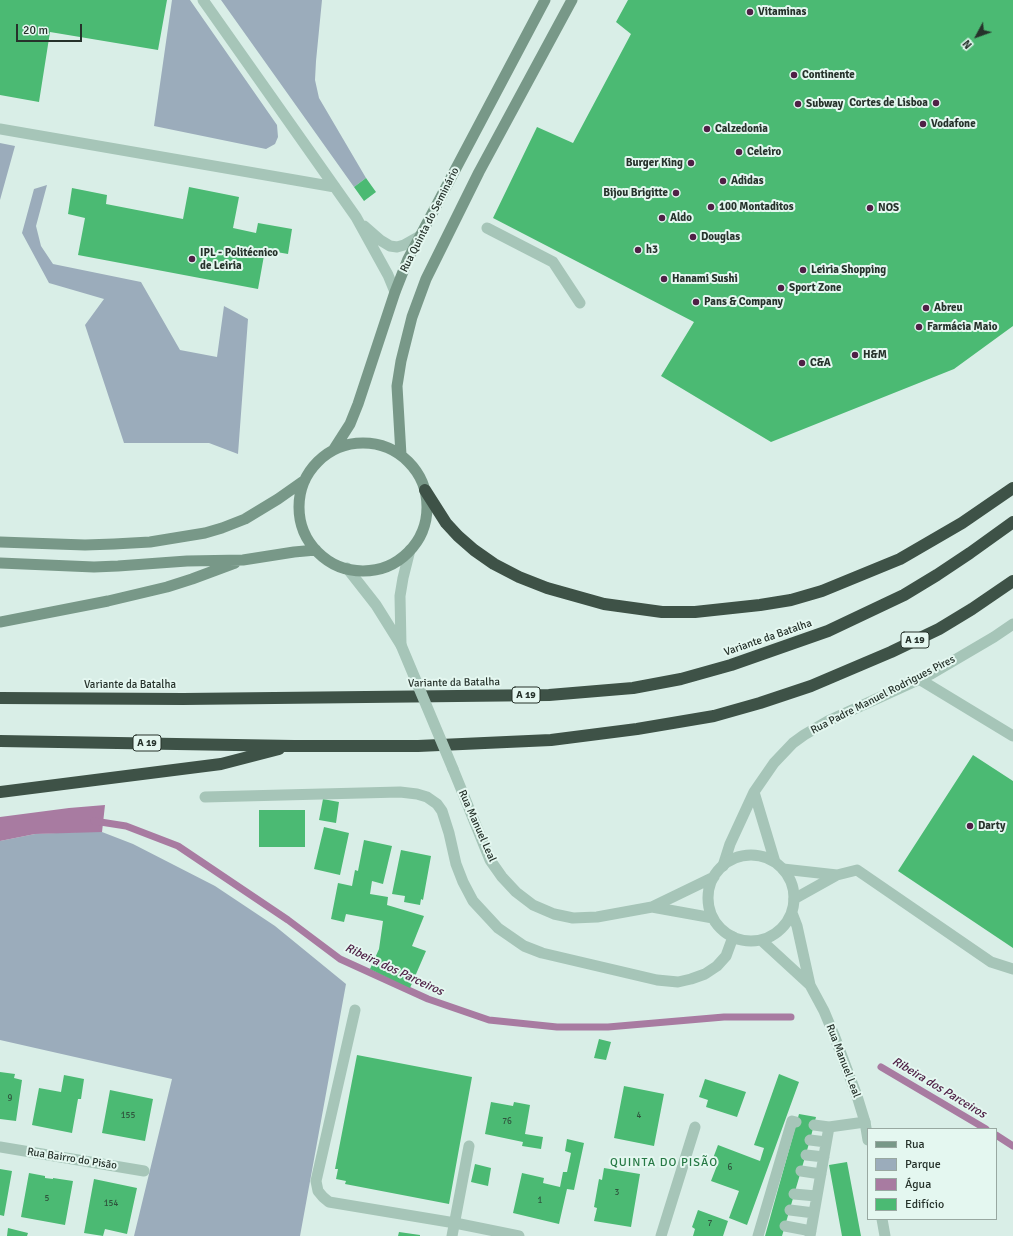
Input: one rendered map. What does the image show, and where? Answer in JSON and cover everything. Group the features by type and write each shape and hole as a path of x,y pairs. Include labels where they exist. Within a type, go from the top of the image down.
{"highway":[{"path":"425,490 446,523 458,536 474,550 519,577 547,588 604,604 662,612 695,612 791,600 822,591 900,559 962,523 1013,488"},
{"name":"Variante da Batalha","path":"0,698 244,698 533,695 633,688 681,679 731,666 828,631 904,595 937,575 1013,522"},
{"name":"A 19","path":"0,741 294,746 418,746 551,740 637,729 714,716 811,686 891,652 946,625 1013,581"},
{"path":"0,792 221,764 294,746"}],"main road":[{"name":"Rua Quinta do Seminário","path":"334,449 350,424 358,404 395,292 408,259 545,0"},
{"name":"Rua Quinta do Seminário","path":"401,455 397,386 406,339 412,317 426,279 479,172 572,0"},
{"path":"368,443 386,447 401,455 416,470 425,490 427,512 422,532 410,550 392,564 381,568 358,570 336,564 325,558 316,550 306,534 300,516 300,497 305,480 313,467 322,457 334,449 351,444 368,443"},
{"path":"0,542 85,545 114,544 150,542 204,533 245,519 278,499 305,480"},
{"path":"0,563 94,567 149,565 187,561 243,560 316,550"},
{"path":"0,622 108,601 167,587 243,560"}],"street":[{"path":"203,0 356,217 388,275 395,292"},
{"path":"0,129 334,187"},
{"path":"356,217 380,240 390,246 397,247 404,245 420,236"},
{"path":"488,228 553,262 580,303"},
{"name":"Rua Manuel Leal","path":"401,645 400,596 410,550"},
{"name":"Rua Manuel Leal","path":"347,568 376,605 401,645 490,860 502,877 516,892 533,905 554,914 574,918 597,917 652,907 714,877"},
{"name":"Rua Padre Manuel Rodrigues Pires","path":"723,866 730,844 754,792 781,755 804,735 828,721 931,674 1013,624"},
{"path":"919,679 1013,736"},
{"path":"206,797 400,792 427,797 437,804 442,811 462,882 473,901 498,928 524,946 542,953 657,980 678,982 705,974 717,966 726,956 733,937"},
{"path":"754,792 779,866 837,875"},
{"name":"Rua Manuel Leal","path":"652,907 713,918 709,904 709,890 714,877 723,866 735,858 748,855 762,856 779,866 789,878 793,888 794,899 792,913 785,925 774,934 761,940 810,985"},
{"path":"794,899 837,875 857,870 991,962 1013,969"},
{"name":"Rua Manuel Leal","path":"792,913 797,926 810,985 824,1011 834,1035 857,1096 867,1134"},
{"path":"713,918 722,929 733,937 747,941 761,940"},
{"path":"355,1010 316,1181 318,1191 329,1202 455,1223 519,1236"},
{"path":"758,1236 765,1223 770,1207 790,1136 792,1121 796,1122"},
{"path":"814,1125 829,1127 865,1122"},
{"path":"661,1236 695,1127"},
{"path":"785,1226 811,1233 816,1196 829,1127"},
{"path":"810,1140 826,1142"},
{"path":"452,1236 470,1146"},
{"name":"Rua Bairro do Pisão","path":"0,1147 144,1171"},
{"path":"806,1155 824,1157"},
{"path":"801,1171 821,1174"},
{"path":"794,1194 816,1196"},
{"path":"790,1210 814,1213"},
{"path":"882,1220 886,1236"}],"green space":[{"path":"172,0 190,0 277,125 278,137 275,144 266,149 154,126"},
{"path":"221,0 322,0 315,80 319,98 366,178 354,187"},
{"path":"0,143 15,146 0,200"},
{"path":"47,185 36,226 41,246 53,264 141,282 180,350 217,357 224,306 248,319 238,454 209,443 124,443 85,325 104,299 49,283 22,233 34,189"},
{"path":"102,832 133,844 215,886 275,926 346,984 300,1236 134,1236 172,1079 0,1040 0,841 35,834"}],"water":[{"path":"105,805 102,832 35,834 0,841 0,817"}],"building":[{"path":"0,0 167,0 158,50 50,32 39,102 0,95"},
{"name":"Leiria Shopping","path":"628,0 1013,0 1013,326 954,369 771,442 661,376 694,322 493,218 537,127 573,143 631,34 616,22"},
{"path":"366,178 376,192 364,201 354,187"},
{"path":"189,187 239,197 233,228 256,233 258,223 292,229 288,254 265,250 258,289 78,255 85,218 68,214 72,188 107,195 106,204 183,219"},
{"name":"Darty","path":"973,755 1013,781 1013,948 898,871"},
{"path":"323,799 339,802 336,823 319,820"},
{"path":"259,810 305,810 305,847 259,847"},
{"path":"324,827 349,833 340,875 314,869"},
{"path":"364,840 392,846 383,884 372,881 370,894 388,897 387,905 424,916 412,946 426,951 410,988 370,969 379,949 383,921 346,914 344,922 331,919 338,883 352,886 355,870 358,871"},
{"path":"401,850 431,856 423,900 421,899 420,905 404,902 405,896 392,894"},
{"path":"599,1039 611,1042 606,1060 594,1058"},
{"path":"357,1055 472,1077 449,1204 345,1184 346,1181 336,1179 338,1169 335,1169"},
{"path":"0,1072 15,1074 14,1078 22,1080 16,1121 0,1119"},
{"path":"779,1074 799,1082 747,1225 729,1218 739,1191 711,1181 718,1163 712,1161 718,1145 760,1161 764,1148 754,1145"},
{"path":"64,1075 84,1079 81,1099 78,1099 72,1133 32,1125 39,1088 61,1092"},
{"path":"705,1079 746,1092 737,1117 706,1107 708,1100 699,1097"},
{"path":"624,1086 664,1094 654,1146 614,1138"},
{"path":"110,1090 153,1099 145,1141 102,1133"},
{"path":"491,1102 513,1106 514,1102 530,1105 525,1134 543,1137 541,1149 522,1146 523,1142 485,1134"},
{"path":"799,1114 816,1117 810,1140 782,1236 765,1236"},
{"path":"567,1139 584,1143 574,1190 567,1189 559,1224 513,1213 522,1173 544,1178 543,1183 560,1187 563,1172 567,1172 571,1153 565,1151"},
{"path":"847,1162 861,1236 842,1236 829,1165"},
{"path":"475,1164 491,1168 488,1186 471,1182"},
{"path":"604,1168 640,1174 631,1227 594,1221 597,1208 594,1207 599,1179 602,1180"},
{"path":"0,1169 12,1171 4,1216 0,1215"},
{"path":"29,1173 45,1176 45,1178 73,1181 65,1225 21,1217"},
{"path":"94,1179 137,1188 127,1234 105,1229 103,1236 84,1233"},
{"path":"698,1210 728,1221 723,1236 693,1236 695,1229 692,1227"},
{"path":"8,1228 28,1233 27,1236 7,1236"},
{"path":"399,1232 420,1235 420,1236 398,1236"}],"waterway":[{"name":"Ribeira dos Parceiros","path":"94,821 126,826 178,846 288,920 340,959 428,999 489,1020 557,1027 608,1027 724,1017 791,1017"},
{"name":"Ribeira dos Parceiros","path":"881,1067 984,1128"},
{"name":"Ribeira dos Parceiros","path":"997,1136 1013,1146"}],"place":[{"name":"Vitaminas","path":"750,12"},
{"name":"Continente","path":"794,75"},
{"name":"Cortes de Lisboa","path":"936,103"},
{"name":"Subway","path":"798,104"},
{"name":"Vodafone","path":"923,124"},
{"name":"Calzedonia","path":"707,129"},
{"name":"Celeiro","path":"739,152"},
{"name":"Burger King","path":"691,163"},
{"name":"Adidas","path":"723,181"},
{"name":"Bijou Brigitte","path":"676,193"},
{"name":"100 Montaditos","path":"711,207"},
{"name":"NOS","path":"870,208"},
{"name":"Aldo","path":"662,218"},
{"name":"Douglas","path":"693,237"},
{"name":"h3","path":"638,250"},
{"name":"IPL - Politécnico de Leiria","path":"192,259"},
{"name":"Leiria Shopping","path":"803,270"},
{"name":"Hanami Sushi","path":"664,279"},
{"name":"Sport Zone","path":"781,288"},
{"name":"Pans & Company","path":"696,302"},
{"name":"Abreu","path":"926,308"},
{"name":"Farmácia Maio","path":"919,327"},
{"name":"H&M","path":"855,355"},
{"name":"C&A","path":"802,363"},
{"name":"Darty","path":"970,826"}],"district":[{"name":"QUINTA DO PISÃO","path":"664,1163"}]}
